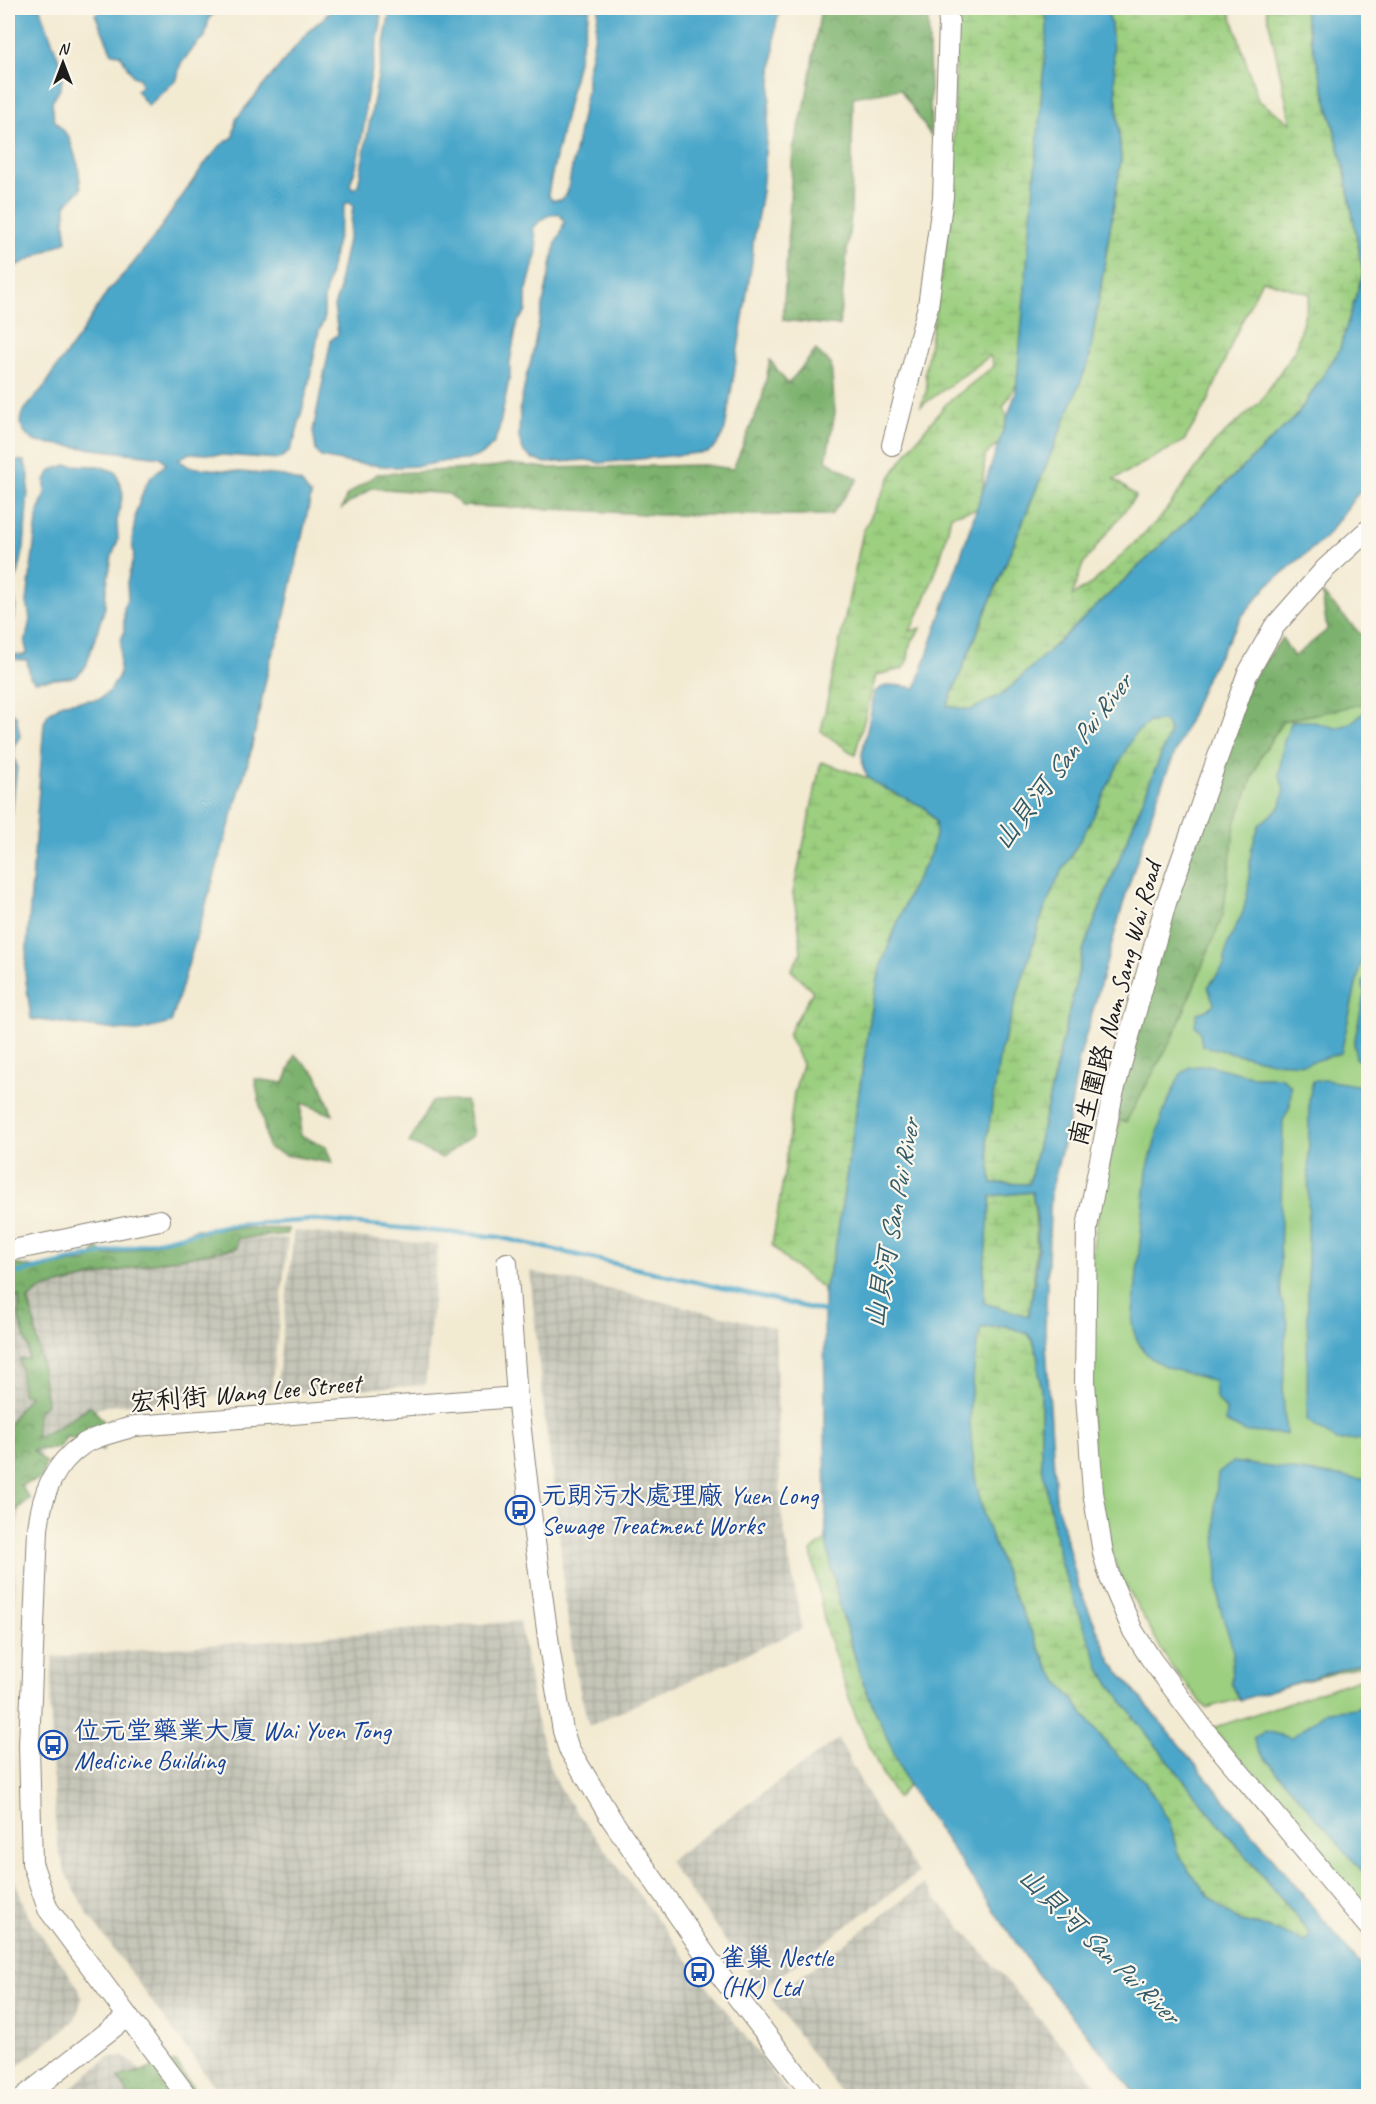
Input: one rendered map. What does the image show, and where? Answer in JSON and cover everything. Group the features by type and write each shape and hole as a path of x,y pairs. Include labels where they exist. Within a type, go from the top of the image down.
{"street":[{"path":"892,445 928,306 943,197 949,24 947,8"},
{"name":"南生圍路 Nam Sang Wai Road","path":"1368,530 1325,569 1274,627 1247,675 1166,903 1112,1098 1088,1227 1085,1382 1093,1492 1103,1553 1110,1578 1133,1631 1205,1731 1368,1926"},
{"path":"8,1251 160,1220"},
{"path":"507,1263 517,1397 550,1652 563,1731 569,1749 612,1820 714,1967 814,2097"},
{"name":"宏利街 Wang Lee Street","path":"187,2097 48,1909 32,1863 29,1745 38,1530 40,1508 49,1482 63,1464 83,1445 135,1426 517,1397"},
{"path":"26,2097 127,2017"}],"shaded area":[{"path":"294,1231 438,1245 425,1385 276,1394"},
{"path":"288,1238 271,1392 106,1406 82,1415 44,1448 30,1469 17,1526 8,1756 8,1289 247,1239"},
{"path":"530,1271 775,1328 781,1513 802,1629 589,1726 577,1679 564,1596 560,1538 542,1394"},
{"path":"520,1621 535,1715 551,1771 564,1795 790,2096 221,2096 87,1913 66,1874 58,1848 55,1818 50,1705 53,1657"},
{"path":"838,1739 877,1812 918,1873 761,1990 668,1861"},
{"path":"8,1831 9,1865 28,1916 78,1987 82,1999 75,2019 8,2074"},
{"path":"924,1884 1106,2096 843,2096 771,1998"},
{"path":"109,2057 123,2057 135,2064 160,2096 61,2096"}],"green space":[{"path":"821,8 928,8 931,136 900,89 853,97 851,215 839,326 783,320 793,149 806,100"},
{"path":"955,8 1045,8 1053,50 1027,367 1003,407 1013,428 985,456 981,508 951,515 935,574 910,631 921,628 910,644 908,660 902,669 876,675 855,755 821,731 863,532 891,476 914,443 947,403 994,366 990,356 921,406 927,389 925,372 954,197"},
{"path":"1107,8 1229,8 1258,100 1291,123 1266,8 1303,8 1344,167 1363,273 1339,351 1298,414 1004,693 971,710 947,706 1089,361 1121,160 1111,25","holes":["1262,280 1310,294 1295,350 1260,402 1214,443 1162,516 1094,582 1072,596 1083,564 1136,496 1114,479 1184,441 1208,402 1234,338"]},
{"path":"816,350 831,364 835,413 826,460 858,479 831,515 660,515 462,506 449,494 372,488 342,508 347,495 377,474 487,468 509,464 547,468 705,465 733,469 762,399 770,360 788,384"},
{"path":"1322,593 1368,642 1368,703 1283,721 1261,756 1235,824 1223,915 1174,1035 1126,1122 1102,1116 1160,905 1250,682 1282,638 1294,657 1327,630"},
{"path":"1368,683 1368,1664 1206,1708 1171,1666 1117,1570 1093,1492 1086,1293 1099,1207 1139,1041 1247,720"},
{"path":"1164,721 1170,732 1084,948 1029,1184 992,1183 991,1196 1032,1192 1036,1239 1029,1316 1009,1312 981,1328 1006,1326 1028,1334 1033,1341 1037,1353 1041,1392 1041,1462 1101,1671 1138,1723 1311,1935 1307,1942 1368,1974 1368,2096 1031,1812 914,1320 994,986 1134,735 1149,722"},
{"path":"821,762 868,778 924,807 935,821 936,832 930,855 911,889 881,965 871,1014 835,1250 824,1289 788,1262 772,1245 784,1175 794,1093 802,1064 788,1034 813,991 791,970 801,953 793,893"},
{"path":"295,1055 317,1075 333,1115 302,1103 300,1135 326,1147 332,1163 285,1155 268,1148 255,1079 284,1083"},
{"path":"432,1101 466,1101 473,1135 442,1158 409,1143"},
{"path":"196,1229 288,1229 287,1234 237,1239 237,1248 153,1263 42,1289 28,1300 34,1319 47,1403 37,1413 36,1438 90,1406 103,1420 103,1451 67,1436 59,1448 33,1450 46,1463 41,1479 20,1485 30,1499 12,1514 8,1554 8,1462 13,1454 9,1444 8,1429 14,1416 30,1395 22,1394 20,1359 28,1359 28,1348 19,1319 19,1296 8,1303 8,1282 11,1281 14,1264 37,1268 87,1261 97,1248 107,1256 166,1241"},
{"path":"826,1540 840,1608 863,1683 908,1785 897,1798 883,1776 854,1712 826,1629 811,1551"},
{"path":"1368,1676 1368,1915 1213,1728"},
{"path":"176,2062 198,2096 129,2096 118,2077"}],"water":[{"path":"8,8 40,8 63,71 61,87 52,102 54,120 69,137 78,165 81,189 66,205 67,241 12,268 8,266"},
{"path":"108,8 228,8 223,13 216,12 209,18 205,37 197,43 180,65 177,79 148,106 136,90 141,87 140,79 133,76 120,54 112,53 95,14"},
{"path":"333,8 380,9 381,24 365,106 365,121 356,167 350,184 353,189 358,186 389,16 393,8 590,8 548,195 552,200 561,200 567,194 587,89 587,72 599,8 781,8 776,24 762,191 725,430 716,446 708,452 600,463 586,460 546,463 533,459 524,452 519,438 520,408 556,242 564,222 560,214 556,214 545,217 533,229 537,251 526,293 526,311 517,323 510,375 494,443 483,454 467,460 420,466 395,467 351,463 321,457 316,451 313,431 331,340 338,334 334,306 340,289 339,282 353,206 350,202 345,204 324,299 324,320 319,331 295,438 289,452 279,459 190,453 178,459 189,467 284,476 302,483 311,496 281,632 270,660 250,755 171,1023 139,1031 31,1019 25,973 44,723 48,714 63,703 99,699 110,691 119,675 121,641 124,631 124,606 128,598 127,583 134,555 132,542 136,512 145,486 152,476 166,464 161,457 36,442 26,435 20,423 22,413 47,383 107,292 155,236 203,166 221,145 233,137 236,119 306,34"},
{"name":"山貝河 San Pui River","path":"1046,8 1107,8 1111,25 1121,160 1089,361 947,706 971,710 1004,693 1298,414 1339,351 1363,273 1344,167 1303,8 1368,8 1368,485 1356,496 1325,538 1268,585 1242,616 1207,676 1160,789 1126,894 1079,1059 1068,1124 1051,1192 1045,1329 1056,1500 1079,1588 1112,1663 1368,1974 1368,2096 1138,2096 1036,1972 908,1785 863,1683 840,1608 826,1540 824,1289 835,1250 871,1014 881,965 911,889 930,855 936,832 935,821 924,807 868,778 863,767 862,754 875,692 890,685 916,688 1016,392 1047,30","holes":["1164,721 1170,732 1084,948 1029,1184 992,1183 987,1139 1000,1053 1041,918 1056,882 1090,823 1134,735 1149,722","1032,1192 1038,1238 1034,1286 1028,1316 984,1303 984,1269 991,1196","1006,1326 1028,1334 1033,1341 1037,1353 1041,1392 1041,1462 1061,1565 1101,1671 1138,1723 1311,1934 1306,1942 1267,1927 1241,1922 1209,1896 1177,1851 1170,1823 1145,1782 1110,1748 1050,1670 1012,1591 984,1517 975,1477 970,1402 981,1328"]},
{"path":"8,460 24,461 29,475 24,548 18,574 15,581 8,586"},
{"path":"66,465 99,466 116,472 123,493 117,521 118,540 112,556 105,607 86,666 76,677 35,681 30,677 27,660 8,659 8,654 24,655 27,652 25,644 30,619 27,602 38,512 45,493 45,480 52,470"},
{"path":"8,593 14,597 16,605 8,645"},
{"path":"8,708 16,716 20,736 15,744 14,757 17,766 8,827"},
{"path":"1368,709 1368,931 1341,1053 1305,1064 1272,1062 1202,1046 1200,1032 1195,1025 1197,1013 1207,1010 1214,1004 1208,987 1224,966 1227,945 1243,912 1248,891 1251,851 1259,825 1281,806 1284,790 1279,773 1284,741 1292,721 1310,721 1336,728 1349,724"},
{"path":"1368,972 1368,1065 1364,1065 1356,1058 1354,1044 1364,995 1363,982"},
{"path":"1208,1065 1255,1077 1281,1077 1291,1086 1290,1106 1283,1121 1280,1266 1281,1296 1288,1323 1283,1394 1286,1434 1245,1432 1225,1422 1226,1410 1215,1396 1214,1381 1162,1365 1152,1359 1137,1339 1132,1324 1147,1171 1163,1113 1180,1075 1190,1067"},
{"path":"1325,1080 1368,1087 1368,1439 1337,1441 1307,1420 1309,1099 1313,1081"},
{"path":"1233,1462 1368,1480 1368,1661 1240,1700 1231,1683 1233,1649 1219,1604 1215,1506 1218,1474"},
{"path":"1368,1701 1368,1878 1258,1750 1253,1738 1266,1731 1291,1738 1327,1711 1356,1708"}],"waterway":[{"path":"8,1275 224,1226 314,1220 498,1237 827,1312"}],"place":[{"name":"元朗污水處理廠 Yuen Long Sewage Treatment Works","path":"520,1510"},
{"name":"位元堂藥業大廈 Wai Yuen Tong Medicine Building","path":"53,1745"},
{"name":"雀巢 Nestle (HK) Ltd","path":"699,1972"}]}
